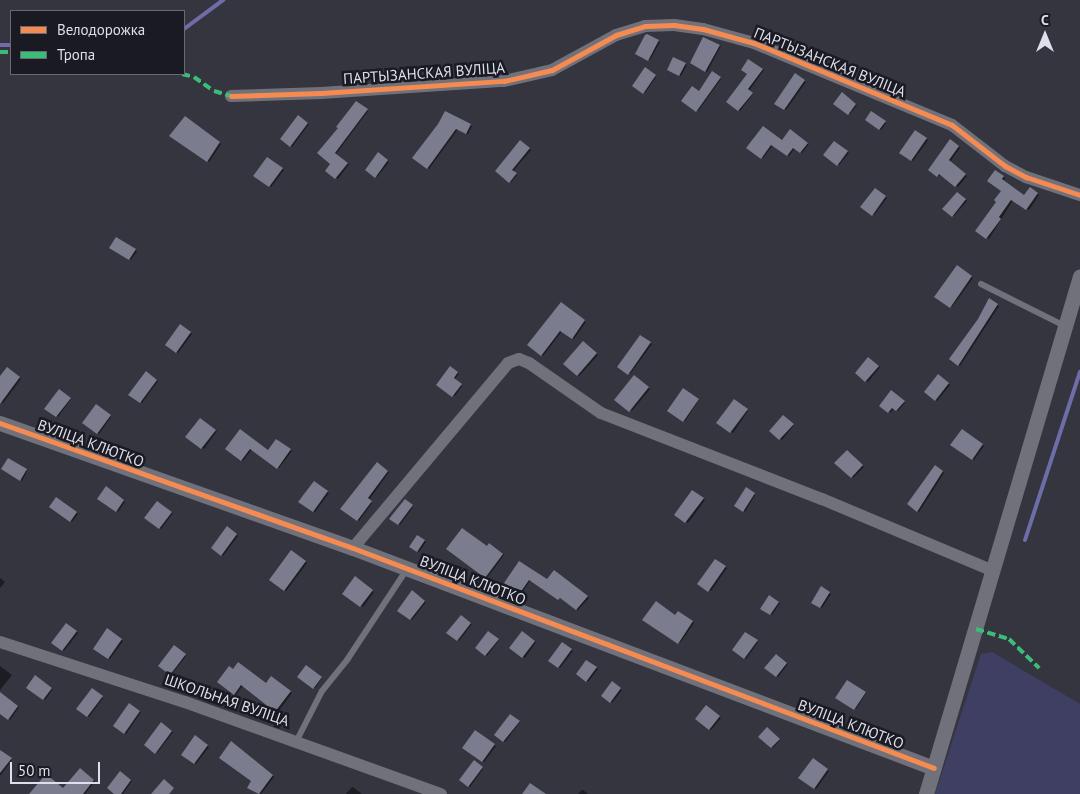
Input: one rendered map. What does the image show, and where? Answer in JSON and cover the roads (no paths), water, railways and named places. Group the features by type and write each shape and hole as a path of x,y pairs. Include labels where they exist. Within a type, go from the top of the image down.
{"street":[{"name":"ПАРТЫЗАНСКАЯ ВУЛІЦА","path":"231,96 504,81 552,70 616,35 645,26 674,24 703,29 754,43 952,124 1005,166 1026,177 1080,195"},
{"path":"926,794 1080,276"},
{"path":"353,548 508,363 519,359 529,363 601,412 822,499 993,572"},
{"name":"ВУЛІЦА КЛЮТКО","path":"0,423 353,548 934,768"},
{"name":"ШКОЛЬНАЯ ВУЛІЦА","path":"0,642 185,702 442,794"}],"lane":[{"path":"981,284 1065,326"},
{"path":"296,742 322,691 347,660 407,569"}],"waterway":[{"path":"185,28 223,0"},
{"path":"0,45 10,45"},
{"path":"1025,540 1080,372"}]}
